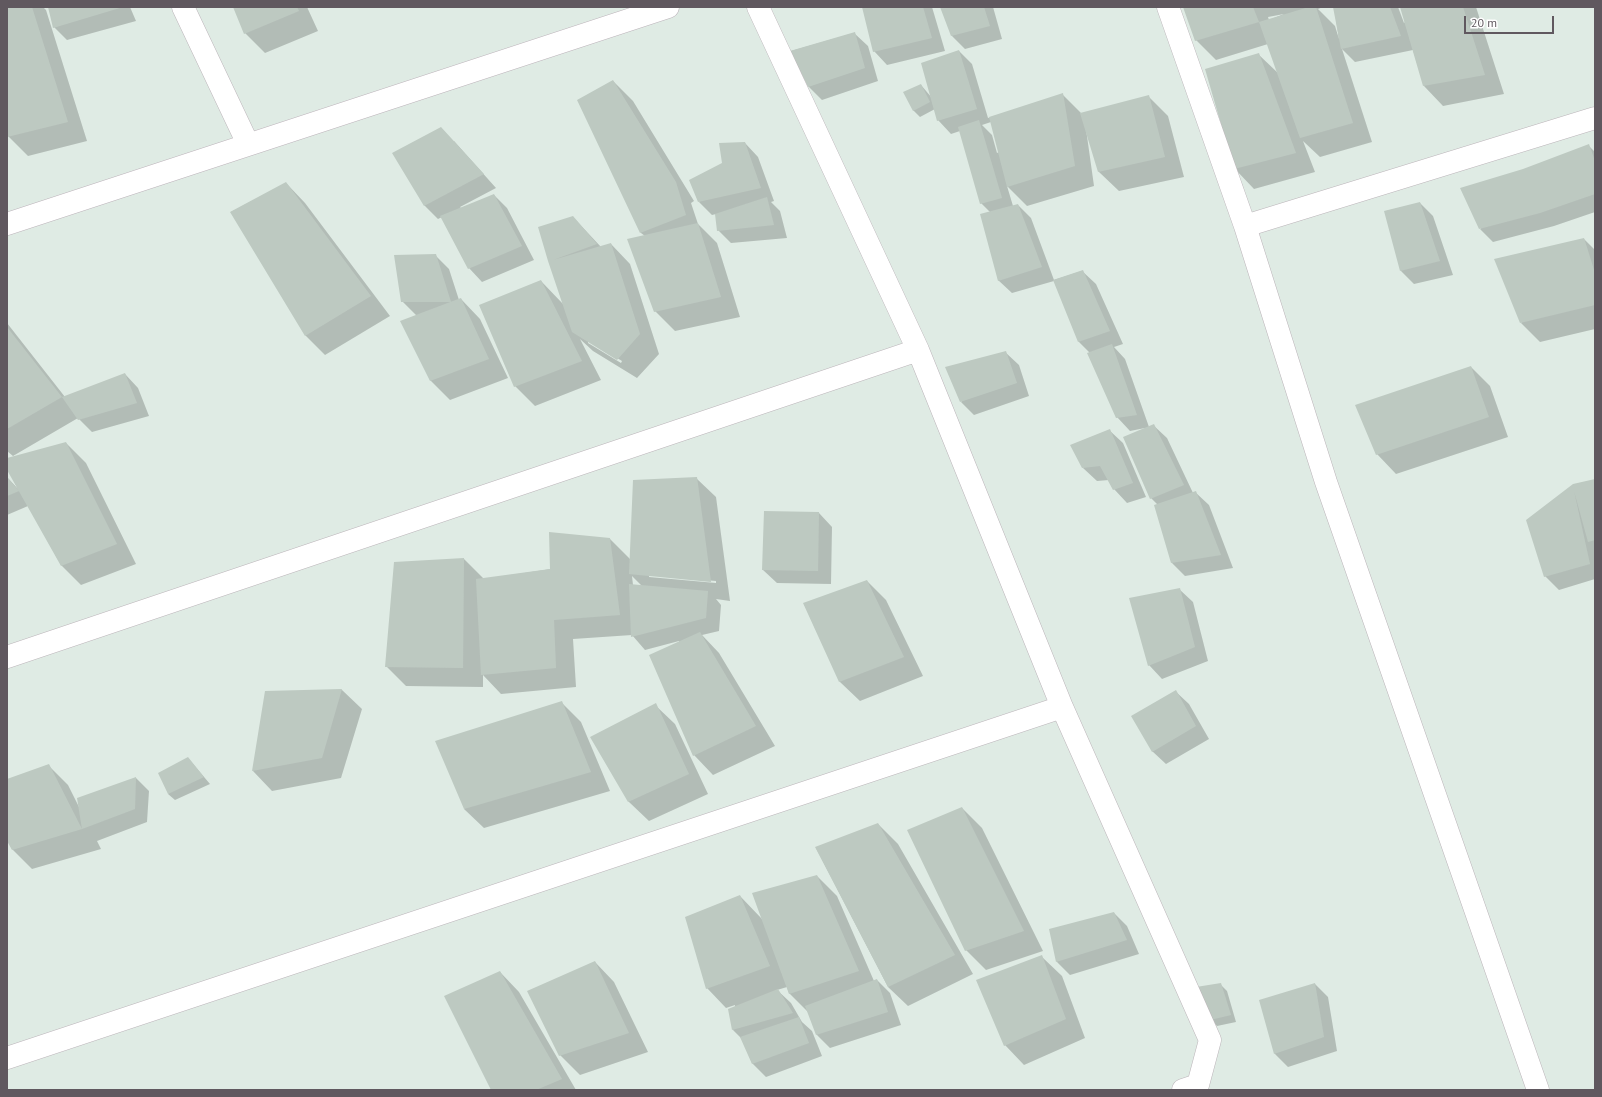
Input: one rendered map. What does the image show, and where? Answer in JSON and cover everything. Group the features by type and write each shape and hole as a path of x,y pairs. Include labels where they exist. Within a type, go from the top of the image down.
{"street":[{"path":"183,7 248,144"},
{"path":"7,224 668,7"},
{"path":"758,7 918,350 1062,707 1210,1040 1198,1085 1183,1090"},
{"path":"1168,7 1245,226 1326,482 1538,1090"},
{"path":"1245,226 1595,118"},
{"path":"7,657 918,350"},
{"path":"7,1058 1062,707"}],"building":[{"path":"7,7 32,7 68,122 7,137"},
{"path":"48,7 123,7 53,28"},
{"path":"233,7 297,7 299,11 244,34"},
{"path":"862,7 923,7 932,38 873,52"},
{"path":"940,7 984,7 990,26 951,36"},
{"path":"1183,7 1253,7 1259,22 1195,41"},
{"path":"1309,7 1316,7 1353,123 1300,138 1259,22"},
{"path":"1333,7 1390,7 1401,36 1341,49"},
{"path":"1400,7 1463,7 1485,75 1423,86"},
{"path":"855,32 865,68 808,87 790,51"},
{"path":"959,50 977,109 937,121 921,63"},
{"path":"1259,53 1296,153 1234,169 1205,69"},
{"path":"613,80 676,182 686,215 640,233 577,100"},
{"path":"921,84 930,102 913,111 903,92"},
{"path":"1063,93 1075,166 1007,187 989,117"},
{"path":"1149,95 1165,157 1098,172 1080,113"},
{"path":"979,120 1002,198 980,204 958,127"},
{"path":"441,127 484,174 424,206 392,153"},
{"path":"745,142 761,188 698,202 689,180 722,163 719,143"},
{"path":"1589,144 1595,161 1595,194 1540,213 1479,229 1460,188 1523,169"},
{"path":"286,182 371,296 305,336 230,212"},
{"path":"494,194 522,246 468,269 440,216"},
{"path":"767,197 774,225 717,231 715,214"},
{"path":"1420,202 1440,261 1400,271 1384,211"},
{"path":"1018,204 1042,267 998,281 980,214"},
{"path":"573,216 597,244 553,260 611,243 640,334 617,360 572,332 548,261 538,227"},
{"path":"698,223 721,297 654,312 627,239"},
{"path":"1584,238 1595,273 1595,305 1520,323 1494,259"},
{"path":"436,254 451,302 401,302 394,255"},
{"path":"1083,270 1110,331 1078,342 1053,280"},
{"path":"541,280 582,361 514,387 479,305"},
{"path":"461,298 489,359 430,381 400,321"},
{"path":"7,327 62,397 7,429"},
{"path":"1112,344 1137,415 1116,418 1087,353"},
{"path":"1006,351 1017,383 960,402 945,367"},
{"path":"1471,366 1489,417 1376,455 1355,405"},
{"path":"125,373 137,403 78,420 62,397"},
{"path":"1154,424 1184,485 1150,499 1123,437"},
{"path":"1110,429 1133,483 1113,490 1100,466 1082,468 1070,445"},
{"path":"66,442 117,544 61,566 7,470 7,458"},
{"path":"7,477 19,491 7,496"},
{"path":"697,477 711,582 629,574 633,480"},
{"path":"1595,479 1595,540 1588,542 1574,491 1590,564 1544,577 1526,520 1573,484"},
{"path":"1196,491 1221,555 1171,563 1154,505"},
{"path":"764,511 819,512 818,571 762,570"},
{"path":"549,532 610,538 620,615 554,620 556,668 481,675 476,579 550,569"},
{"path":"464,558 463,668 385,667 394,562"},
{"path":"867,580 904,657 839,682 803,603"},
{"path":"629,584 708,591 706,618 631,637"},
{"path":"1180,588 1195,647 1148,666 1129,598"},
{"path":"700,632 756,726 693,756 649,655"},
{"path":"342,689 322,758 252,771 265,691"},
{"path":"1176,690 1196,726 1152,752 1131,716"},
{"path":"562,701 591,772 464,809 435,741"},
{"path":"656,703 689,774 628,802 590,737"},
{"path":"188,757 204,777 168,794 158,773"},
{"path":"49,764 82,829 12,850 7,841 7,779"},
{"path":"136,777 135,809 82,829 77,798"},
{"path":"962,807 1024,931 965,951 907,830"},
{"path":"878,823 955,955 888,987 815,847"},
{"path":"817,875 859,971 789,994 752,893"},
{"path":"740,895 770,966 706,989 685,917"},
{"path":"1114,912 1127,940 1056,962 1049,929"},
{"path":"1042,955 1066,1019 1004,1046 976,980"},
{"path":"595,961 629,1033 559,1056 527,991"},
{"path":"500,971 562,1079 536,1090 491,1090 444,996"},
{"path":"877,979 888,1012 816,1035 805,1006"},
{"path":"1221,983 1231,1015 1210,1020 1196,987"},
{"path":"1315,983 1324,1037 1274,1054 1259,1000"},
{"path":"778,989 793,1013 732,1030 728,1009"},
{"path":"799,1017 809,1043 752,1064 740,1037"}]}
